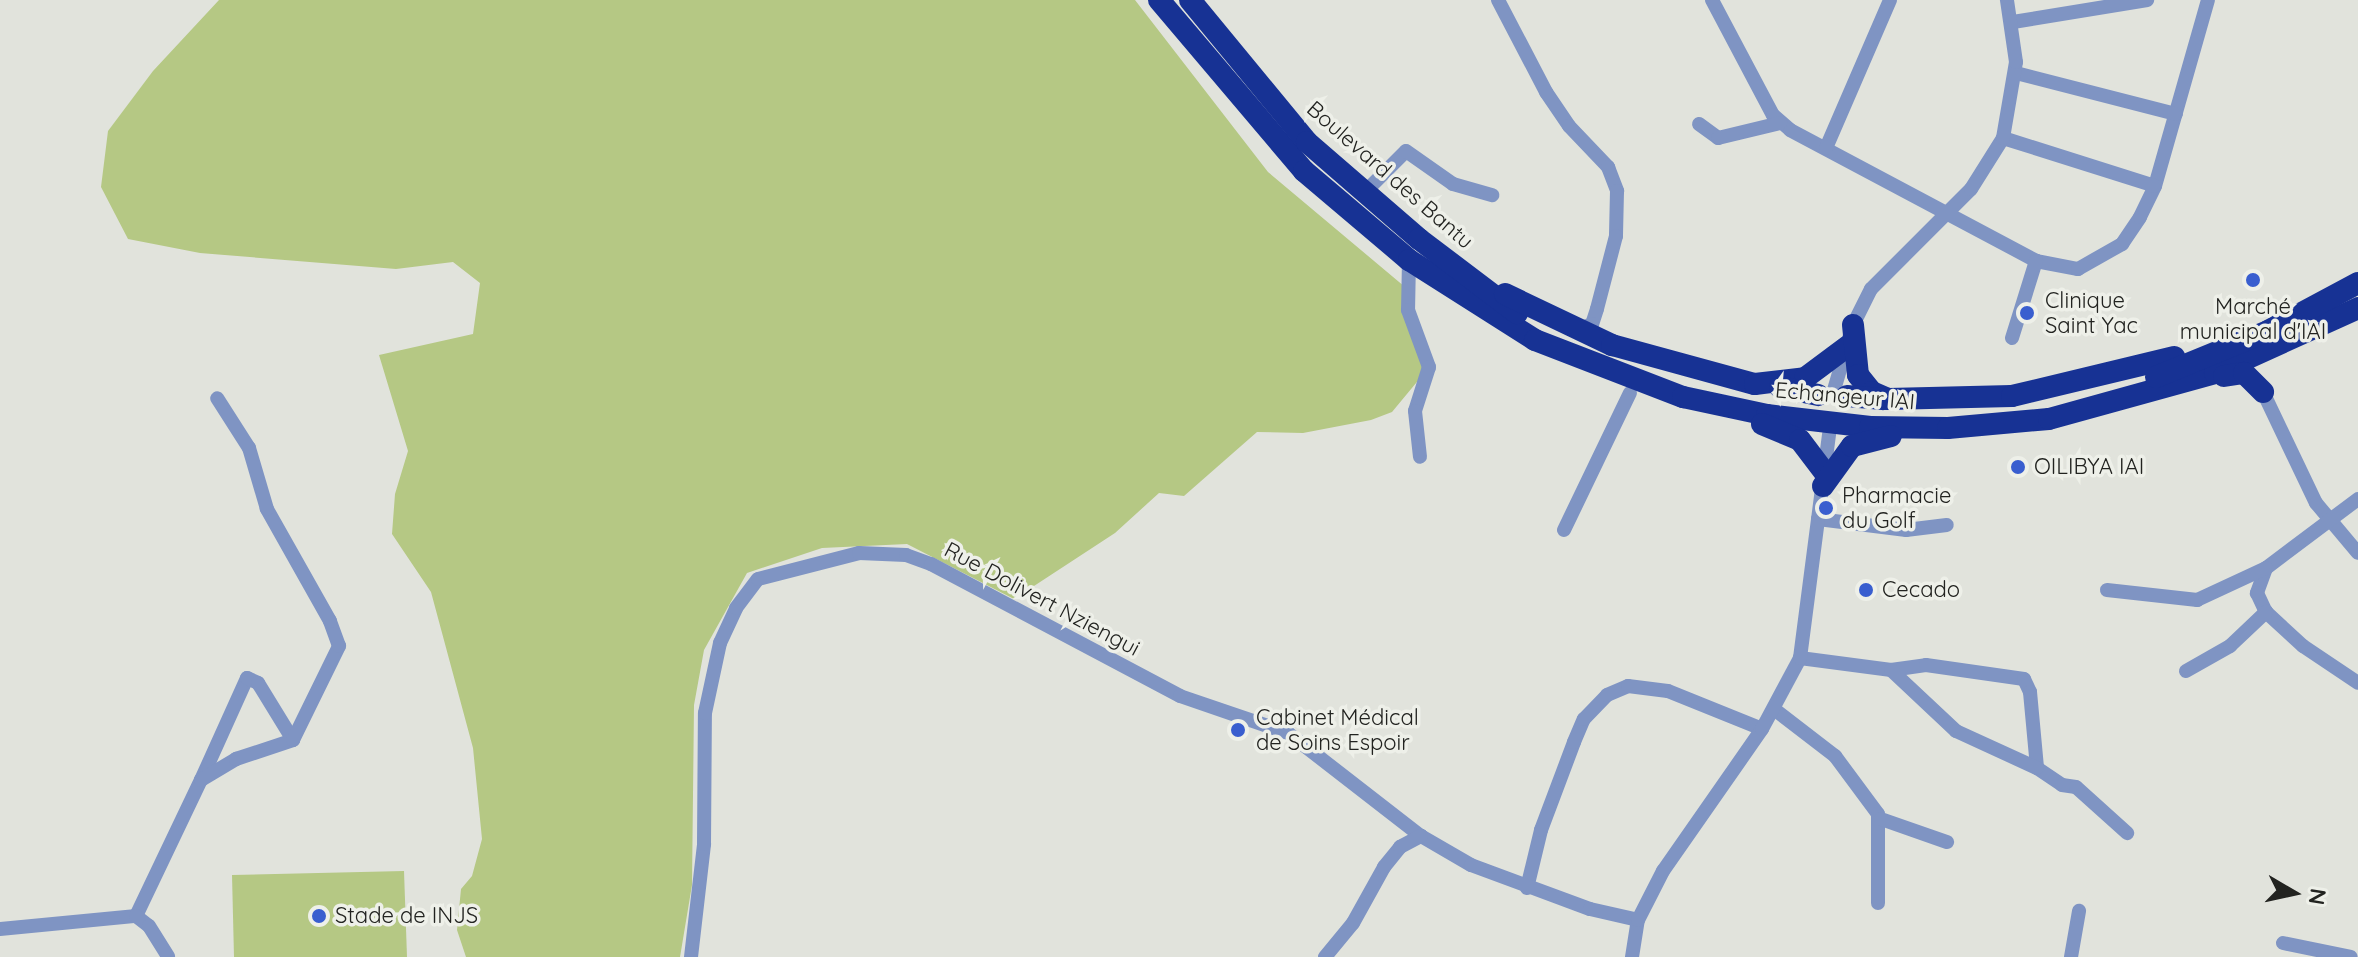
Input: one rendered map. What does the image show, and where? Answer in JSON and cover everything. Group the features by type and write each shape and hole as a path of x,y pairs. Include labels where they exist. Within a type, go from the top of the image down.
{"highway":[{"path":"1159,0 1304,171 1409,260 1445,297 1546,359 1630,393 1759,422 1830,431 1896,435 2041,430 2127,412 2199,376 2358,283"},
{"name":"Boulevard des Bantu","path":"1190,0 1307,142 1502,312"},
{"path":"1419,239 1521,303 1645,357 1764,384 1888,399 1975,399 2059,388 2198,350 2311,309"},
{"path":"1409,260 1502,312"},
{"path":"2199,376 2230,371 2358,308"},
{"name":"Echangeur IAI","path":"1502,312 1686,385 1769,403 1871,417 2032,408 2117,389 2199,376"},
{"path":"1764,384 1805,378 1848,343 1858,375 1872,392 1888,399"},
{"path":"2230,371 2255,380 2263,392"},
{"path":"1759,422 1800,440 1825,471 1852,446 1896,435"}],"street":[{"path":"1498,0 1546,92 1569,126 1608,167 1617,191 1616,236 1597,309 1592,324 1577,330"},
{"path":"1712,0 1780,123 1883,176 1944,216 2036,261 2062,268 2096,262 2133,230 2155,186 2206,1"},
{"path":"1826,148 1890,0"},
{"path":"1830,431 1809,413 1833,394 1848,343 1871,289 1984,173 2003,138 2016,73 2013,22 2007,0"},
{"path":"2013,22 2147,0"},
{"path":"2016,73 2176,114"},
{"path":"1699,124 1718,138 1780,123"},
{"path":"2003,138 2155,186"},
{"path":"1364,193 1406,151 1453,184 1492,195"},
{"path":"1409,260 1408,310 1429,367 1415,405 1420,457"},
{"path":"2012,338 2036,261"},
{"path":"2263,392 2328,522 2358,553"},
{"path":"1564,530 1630,393"},
{"path":"1632,957 1638,920 1685,836 1762,729 1800,658 1830,431 1854,413 1833,394"},
{"path":"201,780 236,759 293,740 336,660 336,633 294,564 267,509 249,448 217,398"},
{"path":"2107,590 2197,600 2266,568 2358,499"},
{"path":"1818,519 1906,530 1947,525"},
{"name":"Rue Dolivert Nziengui","path":"691,957 704,844 705,713 714,661 736,608 758,579 830,557 887,553 931,564 1180,696 1288,733 1421,836 1471,865 1527,888 1638,920"},
{"path":"2266,568 2257,593 2266,612 2358,683"},
{"path":"2186,671 2230,646 2266,612"},
{"path":"1800,658 1891,670 1926,665 2024,679 2030,692 2037,768"},
{"path":"1891,670 1956,731 2037,768 2062,785 2076,787 2127,833"},
{"path":"136,916 247,678 258,683 293,740"},
{"path":"1527,888 1541,830 1574,742 1584,719 1607,695 1628,686 1668,691 1762,729"},
{"path":"1774,709 1835,756 1881,819 1947,842"},
{"path":"1878,903 1875,856 1881,819"},
{"path":"1325,957 1353,923 1384,867 1400,847 1421,836"},
{"path":"2071,957 2079,911"},
{"path":"0,929 136,916 149,926 168,957"},
{"path":"2283,943 2351,957"}],"green space":[{"path":"219,0 1135,0 1268,172 1405,287 1426,371 1392,412 1371,420 1303,433 1257,432 1184,496 1159,493 1115,533 1014,599 907,544 822,548 747,573 704,650 694,705 692,885 680,957 466,957 457,930 461,889 472,876 482,839 473,748 431,592 392,534 395,494 408,451 379,355 473,334 480,283 453,262 396,269 200,253 128,239 101,187 108,131 153,71"},
{"name":"Stade de INJS","path":"404,871 407,957 234,957 232,875"}],"place":[{"name":"Marché municipal d'IAI","path":"2253,280"},
{"name":"Clinique Saint Yac","path":"2027,313"},
{"name":"OILIBYA IAI","path":"2018,467"},
{"name":"Pharmacie du Golf","path":"1826,508"},
{"name":"Cecado","path":"1866,590"},
{"name":"Cabinet Médical de Soins Espoir","path":"1238,730"},
{"name":"Stade de INJS","path":"319,916"}]}
